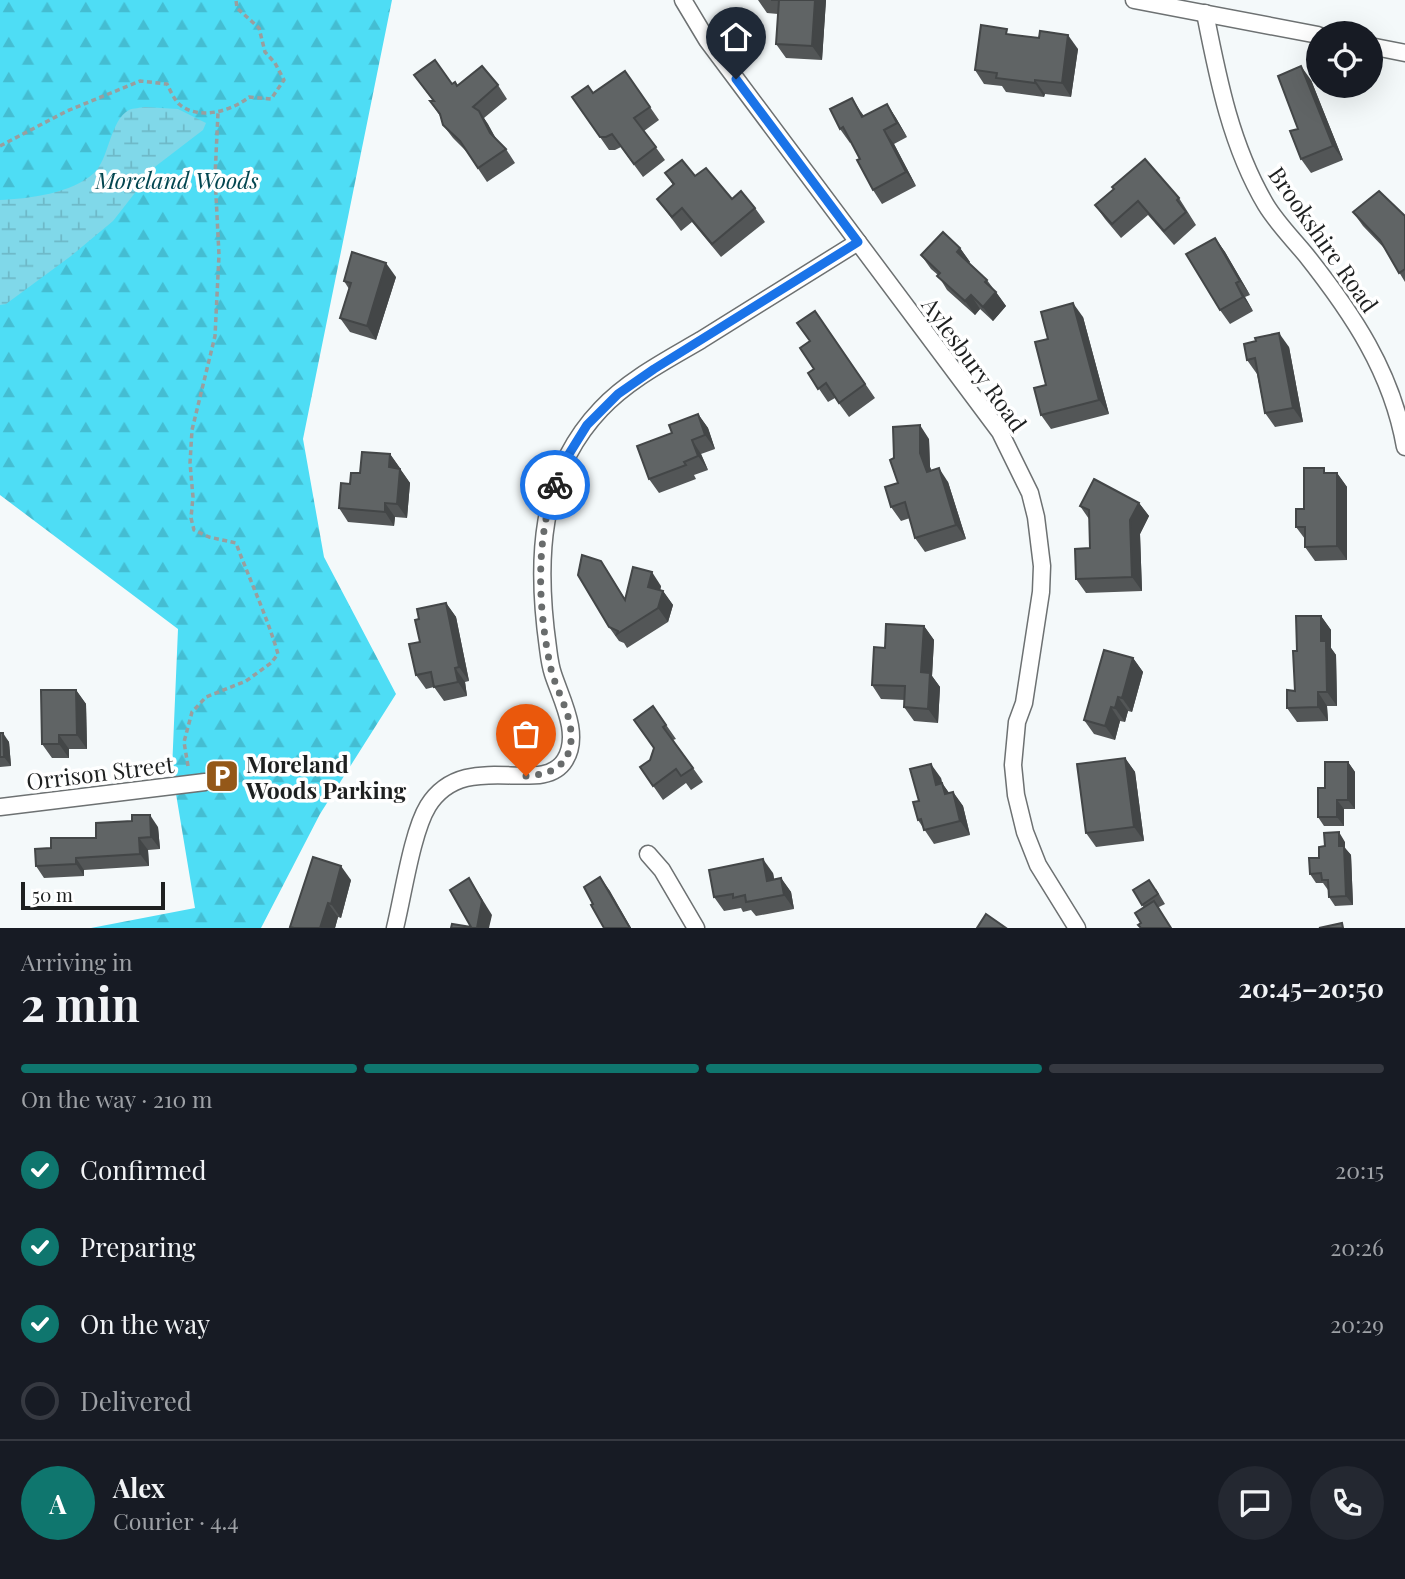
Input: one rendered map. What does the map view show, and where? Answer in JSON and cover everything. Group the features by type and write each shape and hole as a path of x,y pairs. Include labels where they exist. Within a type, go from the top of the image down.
{"street":[{"name":"Aylesbury Road","path":"683,0 707,40 1000,432 1030,494 1040,541 1041,578 1024,704 1017,722 1013,765 1016,795 1025,832 1038,865 1077,928"},
{"path":"1135,0 1306,33"},
{"name":"Brookshire Road","path":"1205,13 1217,76 1232,128 1249,172 1273,215 1355,320 1391,396 1405,447"},
{"path":"1383,48 1405,52"},
{"path":"395,928 419,826 428,806 442,790 459,780 480,774 541,775 558,769 566,759 571,742 570,723 551,670 541,569 542,544 550,500 564,462 575,443 602,408 618,394 858,242"},
{"name":"Orrison Street","path":"0,807 205,782"},
{"path":"648,854 662,870 696,928"}],"path":[{"path":"0,146 67,111 140,81 167,84 179,104 197,111 218,113 237,106 249,97 271,99 284,80 275,62 265,52 259,28 237,8 236,0"},
{"path":"205,782 187,765 184,741 192,712 206,697 246,681 271,663 278,654 269,623 236,543 209,537 194,530 191,518 192,430 215,336 219,255 215,176 218,113"}],"green space":[{"name":"Moreland Woods","path":"0,0 392,0 303,439 324,557 396,694 320,814 261,928 91,928 195,908 172,770 178,629 0,495"},
{"path":"131,109 178,109 206,123 203,130 156,166 113,221 71,256 6,304 0,305 0,200 50,194 85,180 99,167 123,115"}],"building":[{"path":"779,0 815,0 812,46 776,44"},
{"path":"981,25 1007,29 1006,34 1039,38 1040,31 1068,35 1062,83 996,78 997,73 975,70"},
{"path":"435,60 452,84 455,82 457,86 482,66 498,85 473,107 479,111 490,133 506,149 478,168 460,141 443,125 440,114 430,101 434,101 414,75"},
{"path":"1301,66 1306,78 1306,98 1314,98 1333,146 1301,159 1290,131 1298,129 1278,76"},
{"path":"625,71 650,107 634,118 656,147 634,164 612,134 600,137 572,97 588,86 593,93"},
{"path":"852,98 862,117 887,104 897,123 884,130 906,172 873,190 857,160 860,159 830,109"},
{"path":"1145,159 1179,198 1177,200 1186,212 1164,231 1138,201 1112,224 1095,205"},
{"path":"682,160 695,176 706,168 732,199 741,191 755,208 712,244 682,208 672,217 657,199 674,184 665,173"},
{"path":"1379,191 1405,216 1405,269 1399,273 1380,240 1353,212"},
{"path":"943,232 960,248 957,252 996,292 983,307 971,295 965,301 937,276 940,273 921,255"},
{"path":"1215,238 1240,281 1236,283 1243,297 1220,310 1186,254"},
{"path":"352,252 386,263 367,326 340,318 351,283 344,281"},
{"path":"1073,303 1099,400 1041,415 1034,388 1046,385 1035,342 1048,339 1041,312"},
{"path":"815,311 865,384 839,403 826,383 818,389 808,373 814,369 800,348 810,341 797,323"},
{"path":"1279,333 1293,408 1265,413 1255,358 1247,360 1244,344 1256,341 1255,338"},
{"path":"698,414 705,435 692,440 698,456 684,462 686,465 649,479 637,446 672,433 669,425"},
{"path":"920,425 920,453 927,472 939,468 956,525 915,538 905,502 891,507 885,487 898,483 890,460 894,458 893,427"},
{"path":"362,452 390,454 389,467 400,469 397,504 385,503 385,512 339,508 341,483 350,484 351,473 360,473"},
{"path":"1304,468 1324,468 1324,473 1337,473 1337,546 1305,547 1305,527 1296,527 1296,509 1304,509"},
{"path":"1094,479 1139,503 1130,520 1132,577 1076,579 1075,549 1090,548 1089,510 1080,506"},
{"path":"582,555 601,561 625,600 633,567 652,572 648,587 663,591 658,608 617,634 618,631 609,627 578,575"},
{"path":"446,603 459,667 455,668 458,682 434,687 431,672 416,675 409,644 420,642 415,620 419,619 417,609"},
{"path":"1296,616 1321,616 1321,641 1326,641 1327,692 1318,692 1318,707 1287,708 1287,690 1295,691 1293,651 1297,651"},
{"path":"886,624 924,626 921,672 930,673 928,709 904,707 905,686 872,685 874,647 885,648"},
{"path":"1104,650 1133,658 1122,698 1118,697 1115,708 1111,707 1105,726 1084,720"},
{"path":"41,690 76,690 77,735 59,735 59,744 42,744"},
{"path":"653,706 666,725 663,727 693,768 681,776 676,769 653,786 640,767 650,760 654,748 634,720"},
{"path":"0,733 3,733 4,757 0,757"},
{"path":"1125,758 1134,827 1086,833 1077,764"},
{"path":"1325,762 1348,762 1348,800 1337,800 1337,817 1318,817 1318,788 1325,788"},
{"path":"931,764 936,785 942,783 945,794 953,792 960,821 924,830 913,802 919,801 910,769"},
{"path":"132,815 150,815 151,837 139,838 140,854 76,858 76,864 36,866 35,849 51,848 51,838 96,838 96,823 132,821"},
{"path":"1339,832 1339,846 1344,846 1346,896 1329,897 1328,880 1322,880 1321,873 1310,874 1309,858 1319,858 1319,847 1325,846 1324,833"},
{"path":"313,857 341,866 331,904 328,903 320,928 290,927"},
{"path":"763,859 767,881 781,878 784,895 746,902 745,895 733,898 733,894 714,897 709,870"},
{"path":"600,877 630,928 604,928 584,887"},
{"path":"469,878 482,901 477,928 451,928 452,924 471,927 450,890"},
{"path":"1149,880 1158,894 1142,905 1133,890"},
{"path":"1154,901 1171,928 1141,928 1138,925 1141,923 1135,913"},
{"path":"986,914 1006,928 977,928"},
{"path":"1342,923 1343,928 1319,928"}],"way so far":[{"path":"526,776 541,775 558,769 566,759 571,742 570,723 551,670 542,593 542,544 545,520 555,485"}],"place":[{"name":"Moreland Woods Parking","path":"222,776"}],"route":[{"path":"555,485 564,462 587,425 618,394 858,242 736,79"}]}
